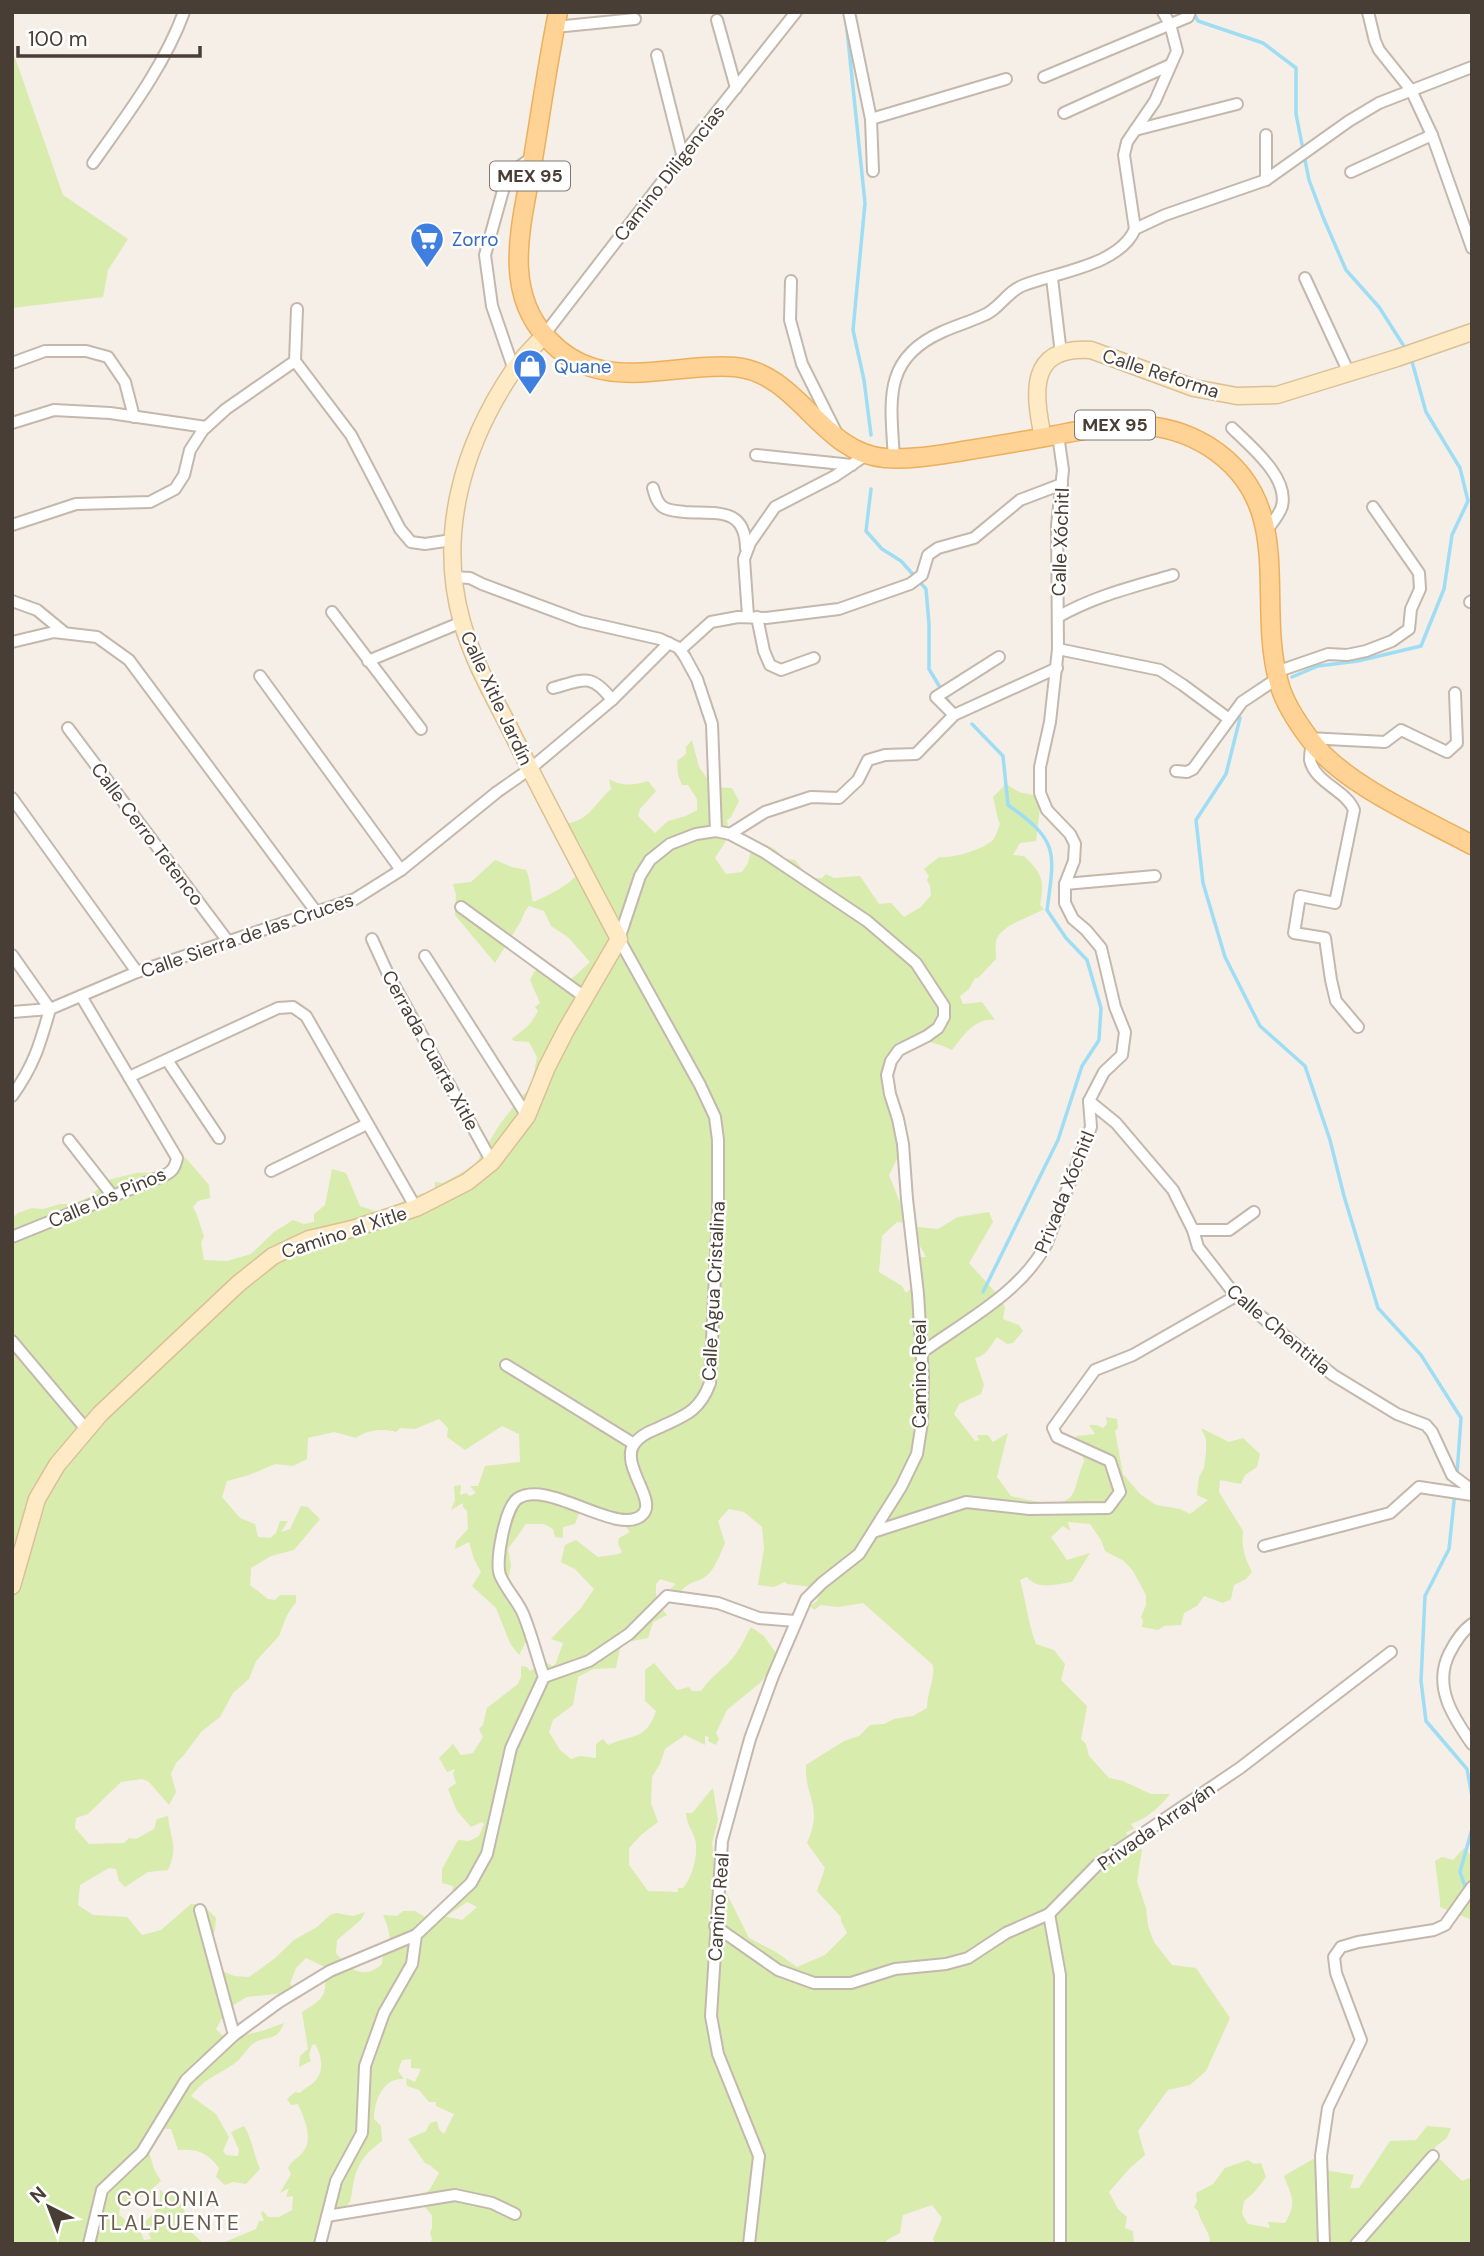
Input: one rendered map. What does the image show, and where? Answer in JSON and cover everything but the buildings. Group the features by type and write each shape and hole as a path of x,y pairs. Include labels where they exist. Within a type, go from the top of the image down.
{"main road":[{"name":"MEX 95","path":"557,20 519,245 519,272 524,304 544,335 557,348 571,358 597,369 617,372 730,367 755,372 782,386 859,460 922,457 1126,424 1166,428 1196,439 1220,454 1241,475 1259,506 1267,530 1273,652 1277,675 1290,710 1310,741 1344,773 1363,786 1472,845"}],"street":[{"path":"93,163 175,37 184,12"},
{"name":"Camino Diligencias","path":"544,335 682,154 796,12"},
{"path":"849,12 871,119 873,171"},
{"path":"894,459 892,386 900,364 917,347 939,333 985,315 1023,285 1052,278 1107,256 1130,242 1135,229 1124,155 1127,142 1155,102 1177,51 1170,24 1163,12"},
{"path":"1368,12 1379,50 1411,90 1432,135 1472,248"},
{"path":"1044,78 1189,14"},
{"path":"557,20 635,19"},
{"path":"718,20 736,88"},
{"path":"657,55 682,154"},
{"path":"1064,113 1170,65"},
{"path":"1135,229 1165,215 1266,180 1379,103 1472,67"},
{"path":"871,119 1006,79"},
{"path":"1135,130 1237,104"},
{"path":"1266,135 1266,180"},
{"path":"1351,172 1432,135"},
{"path":"514,370 492,306 485,255 504,187 515,170 534,156"},
{"path":"1051,436 1036,392 1045,364 1061,354 1052,278"},
{"path":"1305,278 1349,373"},
{"path":"791,281 790,320 802,364 840,441"},
{"path":"297,309 295,361 351,435 400,529 411,542 425,544 452,540"},
{"name":"Calle Reforma","path":"1061,354 1076,349 1091,350 1194,388 1237,396 1277,396 1472,331"},
{"name":"Calle Xitle Jardín","path":"544,335 514,370 494,403 467,463 454,509 453,577 462,622 475,658 620,939"},
{"path":"12,363 45,351 86,352 108,357 125,382 134,417"},
{"path":"12,525 76,504 150,502 175,489 184,475 190,450 206,427 226,409 295,361"},
{"path":"12,422 54,410 110,413 206,427"},
{"path":"1232,428 1261,456 1282,487 1282,507 1267,530"},
{"name":"Calle Xóchitl","path":"1051,436 1063,470 1057,525 1058,649 1050,722 1040,767 1040,793 1047,810 1070,834 1075,844 1074,861 1065,884 1065,903 1073,919 1101,948 1115,1007 1125,1032 1122,1055 1104,1072 1089,1101"},
{"path":"756,455 859,460"},
{"path":"747,551 775,507 835,476 859,460"},
{"path":"681,650 711,622 839,609 882,592 902,588 919,578 926,558 938,548 974,538 1023,498 1062,484"},
{"path":"653,488 656,498 664,508 724,514 736,519 745,530 747,551 744,568 753,617 770,665 781,670 814,658"},
{"path":"1176,771 1187,772 1193,769 1247,697 1277,675 1328,654 1347,655 1366,651 1392,641 1409,629 1411,609 1420,589 1419,573 1373,507"},
{"path":"1058,617 1108,593 1173,575"},
{"path":"453,577 470,578 580,621 669,643 681,650 697,679 712,724 716,831"},
{"path":"12,601 37,610 65,633"},
{"path":"332,612 421,729"},
{"path":"368,661 462,622"},
{"path":"12,642 54,632 97,637 129,660 317,913"},
{"name":"Calle Sierra de las Cruces","path":"12,1012 50,1009 137,972 355,899 401,870 497,792 530,769 612,700 669,643"},
{"path":"1058,649 1160,670 1229,719"},
{"path":"954,715 936,698 999,657"},
{"path":"730,835 765,812 811,797 839,798 858,780 868,760 885,755 916,754 954,715 1057,668"},
{"path":"260,676 401,870"},
{"path":"553,688 586,679 602,686 612,700"},
{"path":"1358,1027 1336,1001 1325,938 1294,933 1300,896 1335,903 1354,810 1351,803 1314,770 1310,759 1310,741 1385,742 1401,730 1447,752 1457,743 1455,693"},
{"name":"Calle Cerro Tetenco","path":"68,728 227,940"},
{"path":"12,798 137,972"},
{"name":"Camino Real","path":"620,939 640,876 650,860 670,844 696,834 716,831 764,852 867,921 916,963 944,1006 944,1017 938,1028 899,1050 891,1061 887,1075 904,1144 907,1199 918,1294 923,1377 922,1422 917,1454 901,1487 859,1554 822,1583 806,1600 795,1621 750,1739 722,1841 711,2016 718,2054 759,2156 749,2244"},
{"path":"1065,884 1155,876"},
{"path":"461,907 586,998"},
{"name":"Cerrada Cuarta Xitle","path":"372,939 388,974 492,1162"},
{"name":"Camino al Xitle","path":"12,1586 37,1499 57,1465 86,1429 238,1284 273,1256 309,1239 352,1229 415,1208 467,1182 492,1162 527,1116 566,1030 620,939"},
{"name":"Calle Agua Cristalina","path":"620,939 701,1085 715,1116 718,1140 718,1212 710,1383 704,1400 692,1411 645,1434 634,1444"},
{"path":"12,955 50,1009 38,1053 12,1096"},
{"path":"425,956 527,1116"},
{"name":"Calle los Pinos","path":"12,1237 171,1171 176,1166 177,1158 81,996"},
{"path":"129,1077 278,1008 293,1007 306,1016 415,1208"},
{"path":"167,1060 219,1138"},
{"name":"Privada Xóchitl","path":"921,1353 1018,1283 1039,1258 1091,1127 1089,1101"},
{"name":"Calle Chentitla","path":"1089,1101 1116,1123 1173,1190 1193,1230 1198,1247 1236,1296 1333,1375 1397,1414 1426,1425 1452,1475 1466,1491"},
{"path":"271,1171 367,1124"},
{"path":"69,1140 113,1195"},
{"path":"1193,1230 1229,1230 1254,1212"},
{"path":"873,1532 966,1502 1029,1509 1108,1508 1120,1492 1110,1461 1057,1437 1052,1428 1095,1370 1133,1355 1236,1296"},
{"path":"12,1341 86,1429"},
{"path":"89,2244 102,2190 142,2152 186,2080 234,2035 279,2002 330,1971 416,1935 471,1883 487,1854 511,1748 544,1677 524,1615 499,1573 498,1553 509,1511 516,1500 527,1494 542,1494 625,1520 642,1516 647,1502 630,1455 634,1444 506,1365"},
{"path":"1264,1546 1390,1513 1419,1487 1466,1491"},
{"path":"544,1677 589,1661 629,1634 667,1596 718,1603 759,1618 795,1621"},
{"path":"1472,1624 1462,1632 1453,1647 1445,1664 1441,1683 1447,1703 1472,1744"},
{"name":"Privada Arrayán","path":"715,1926 778,1970 814,1983 851,1983 895,1969 946,1964 968,1958 1006,1933 1049,1914 1098,1864 1240,1768 1391,1651"},
{"path":"1324,2244 1321,2156 1328,2108 1361,2040 1336,1972 1334,1957 1341,1947 1358,1942 1434,1930 1445,1925 1472,1887"},
{"path":"200,1910 234,2035"},
{"path":"1049,1914 1060,1975 1060,2244"},
{"path":"320,2244 336,2181 362,2133 365,2066 384,2013 412,1964 416,1935"},
{"path":"1356,2244 1433,2156"},
{"path":"327,2216 455,2195 492,2203 515,2214"}],"green space":[{"path":"12,49 63,195 128,239 108,270 103,297 12,308"},
{"path":"692,740 699,767 713,787 732,788 739,801 727,820 729,836 715,858 726,874 742,872 748,863 753,842 762,844 774,849 783,858 795,860 809,878 822,878 826,874 834,878 860,876 879,904 891,903 904,917 921,907 931,895 927,880 929,876 924,869 939,857 968,853 993,840 1000,824 993,797 1006,784 1019,792 1050,799 1047,807 1040,807 1036,841 1020,843 1013,855 1024,856 1035,867 1041,878 1040,905 1044,909 1003,930 996,941 996,959 960,996 963,1004 982,1002 995,1020 976,1024 952,1050 924,1041 896,1043 888,1068 900,1153 889,1175 908,1223 897,1222 882,1236 879,1272 902,1286 906,1293 920,1280 921,1267 915,1261 919,1257 926,1257 909,1226 938,1229 958,1217 989,1212 993,1222 969,1263 998,1295 1005,1307 1003,1319 1019,1325 1023,1331 1013,1343 1007,1344 997,1337 986,1353 975,1358 984,1385 981,1394 959,1404 954,1414 975,1441 979,1440 977,1435 988,1435 993,1442 1008,1433 997,1477 1011,1496 1052,1503 1061,1502 1072,1495 1084,1462 1082,1453 1070,1442 1077,1436 1095,1434 1089,1425 1103,1428 1107,1424 1106,1417 1117,1419 1118,1428 1115,1431 1123,1474 1140,1494 1156,1505 1180,1509 1190,1514 1208,1500 1197,1495 1206,1452 1206,1439 1201,1428 1229,1442 1243,1438 1260,1454 1257,1467 1245,1475 1241,1484 1220,1480 1219,1492 1243,1531 1244,1552 1252,1572 1246,1579 1234,1585 1231,1599 1223,1603 1204,1596 1197,1606 1184,1613 1181,1625 1164,1626 1158,1630 1142,1627 1141,1617 1146,1605 1146,1595 1133,1571 1124,1561 1105,1551 1090,1524 1068,1522 1070,1531 1063,1526 1051,1537 1067,1560 1090,1553 1072,1582 1048,1586 1036,1584 1027,1577 1020,1580 1036,1644 1054,1650 1065,1664 1061,1680 1087,1706 1081,1739 1086,1744 1089,1756 1109,1778 1123,1781 1151,1794 1170,1794 1152,1812 1131,1824 1134,1829 1126,1832 1142,1850 1137,1881 1146,1908 1148,1926 1154,1942 1172,1965 1196,1968 1230,2018 1206,2071 1190,2085 1168,2090 1138,2131 1145,2155 1109,2192 1118,2209 1127,2217 1125,2228 1133,2231 1134,2244 936,2244 933,2239 942,2218 932,2205 903,2215 900,2233 887,2240 886,2244 430,2244 432,2215 420,2202 426,2197 439,2173 425,2163 408,2139 426,2131 430,2123 437,2121 444,2134 454,2114 436,2106 436,2102 429,2102 419,2090 407,2086 406,2078 415,2082 421,2069 411,2068 411,2059 402,2060 398,2071 404,2079 390,2082 378,2098 374,2119 381,2126 382,2141 363,2160 355,2177 350,2201 321,2240 314,2239 313,2244 220,2244 256,2229 259,2221 264,2221 261,2213 263,2211 268,2217 279,2217 292,2210 293,2196 286,2197 289,2188 280,2193 291,2174 288,2168 306,2147 308,2135 298,2104 291,2105 287,2099 312,2084 321,2068 321,2058 315,2044 312,2045 309,2055 311,2061 299,2067 300,2056 308,2049 302,2012 321,1999 325,1990 325,1967 306,1958 296,1968 290,1984 297,1992 247,1997 224,2015 216,2029 226,2039 284,2023 278,2033 254,2043 238,2061 207,2080 191,2096 216,2114 229,2137 223,2151 226,2155 238,2156 239,2150 231,2132 244,2126 260,2169 246,2184 233,2182 225,2185 216,2177 219,2168 210,2158 196,2151 178,2150 171,2129 159,2128 148,2149 161,2181 153,2188 153,2195 139,2197 136,2201 132,2200 120,2207 119,2215 140,2230 144,2240 151,2239 144,2222 157,2208 160,2190 167,2195 174,2195 184,2209 190,2231 204,2244 12,2244 12,1218 32,1208 73,1204 89,1197 108,1180 136,1173 165,1172 185,1157 209,1185 210,1198 198,1201 193,1207 204,1236 201,1243 204,1260 227,1261 251,1254 274,1232 293,1220 304,1224 314,1222 314,1214 325,1205 332,1169 346,1173 360,1206 378,1212 423,1193 435,1193 435,1182 443,1183 475,1165 500,1124 531,1088 537,1057 529,1042 512,1039 529,1024 538,1011 535,1007 540,1003 530,980 534,972 542,965 566,984 590,962 568,937 551,926 544,911 529,906 495,963 455,915 456,895 453,884 471,882 495,860 526,870 533,902 562,888 578,873 584,855 578,841 561,823 570,823 584,817 611,789 609,779 628,784 648,781 656,791 640,809 638,816 655,833 668,821 697,810 697,799 688,785 682,785 678,775 677,761 686,754 686,747","holes":["439,1419 448,1428 447,1437 465,1450 502,1426 519,1434 520,1462 485,1466 478,1486 470,1486 476,1493 470,1496 466,1493 460,1495 461,1485 454,1486 455,1500 451,1510 463,1503 467,1511 468,1529 456,1542 455,1549 469,1542 481,1572 472,1586 496,1608 510,1643 519,1655 529,1636 518,1620 513,1606 508,1581 511,1565 508,1549 526,1524 544,1524 553,1529 555,1537 563,1538 563,1527 575,1524 580,1511 599,1513 610,1509 630,1532 619,1538 618,1544 622,1552 619,1554 598,1557 576,1540 565,1545 561,1562 575,1569 594,1589 581,1608 551,1639 563,1643 556,1663 553,1666 545,1662 530,1671 521,1666 518,1684 487,1708 483,1725 479,1729 483,1737 473,1753 461,1755 453,1744 439,1758 447,1772 455,1769 453,1774 456,1783 448,1789 457,1811 471,1827 482,1822 484,1824 479,1836 469,1841 458,1840 442,1869 442,1883 453,1886 451,1898 444,1904 448,1915 467,1902 477,1907 462,1920 443,1916 430,1920 415,1911 403,1911 397,1916 383,1915 389,1938 388,1946 382,1964 369,1972 351,1968 336,1953 337,1940 361,1920 365,1912 353,1916 336,1913 294,1940 249,1977 234,1976 218,1969 210,1949 216,1918 202,1904 191,1904 161,1930 142,1935 127,1917 93,1915 78,1905 80,1885 109,1868 116,1869 119,1881 125,1887 148,1872 168,1870 173,1855 168,1816 157,1819 154,1829 136,1839 129,1838 124,1843 89,1844 75,1828 76,1818 88,1814 121,1782 142,1779 149,1782 169,1805 176,1792 171,1774 176,1763 202,1731 220,1717 233,1693 249,1679 256,1661 279,1636 287,1615 296,1602 296,1595 280,1595 275,1600 268,1599 250,1585 251,1568 271,1556 294,1550 320,1519 308,1507 301,1506 290,1529 281,1532 288,1521 280,1521 276,1533 270,1538 258,1537 255,1524 240,1518 222,1497 227,1481 275,1464 293,1466 307,1459 308,1438 334,1432 356,1438 375,1430 396,1432 400,1428 415,1429","729,1509 744,1512 762,1527 764,1549 758,1585 774,1587 785,1582 812,1587 819,1595 817,1601 810,1606 814,1610 821,1605 839,1607 863,1603 933,1665 927,1708 913,1716 870,1725 859,1736 844,1741 806,1765 814,1810 812,1830 807,1843 825,1868 817,1891 841,1917 847,1933 825,1955 797,1967 749,1938 716,1872 712,1843 718,1820 713,1788 692,1813 686,1813 695,1839 696,1852 692,1872 683,1888 678,1888 678,1892 648,1891 629,1865 629,1848 658,1822 651,1803 652,1777 665,1749 685,1735 705,1745 705,1736 709,1737 708,1741 716,1745 719,1739 716,1733 727,1710 760,1683 780,1659 764,1636 751,1627 733,1658 701,1691 692,1691 689,1687 677,1690 654,1663 645,1670 645,1701 656,1711 652,1721 637,1735 608,1745 603,1739 596,1744 596,1758 580,1756 571,1759 560,1750 549,1732 553,1720 573,1705 578,1677 593,1669 616,1668 621,1643 648,1638 653,1622 667,1615 656,1602 656,1584 660,1579 676,1584 670,1589 681,1591 712,1570 725,1543 718,1521"]},
{"path":"1464,1848 1472,1857 1472,1920 1440,1907 1435,1861 1442,1857 1453,1860"},
{"path":"1427,2126 1451,2128 1447,2138 1435,2147 1435,2154 1462,2181 1472,2177 1472,2244 1208,2244 1209,2236 1194,2207 1197,2201 1196,2193 1213,2184 1225,2168 1248,2160 1254,2164 1261,2163 1266,2177 1244,2201 1242,2214 1248,2224 1270,2228 1268,2222 1285,2223 1291,2210 1291,2195 1284,2176 1313,2159 1330,2171 1354,2175 1350,2188 1359,2188 1390,2141 1416,2140"}],"waterway":[{"path":"1193,12 1198,21 1263,43 1296,68 1296,114 1309,180 1323,217 1346,270 1379,307 1407,351"},
{"path":"846,20 865,203 853,330 864,380 871,435"},
{"path":"1292,677 1318,666 1358,661 1421,646 1444,589 1452,535 1468,501 1460,468 1426,412 1411,358"},
{"path":"871,489 866,531 882,549 901,561 926,589 929,669 950,704"},
{"path":"1240,718 1226,774 1196,820 1203,883 1225,957 1260,1026 1305,1066 1330,1140 1378,1308 1421,1355 1461,1418 1457,1474"},
{"path":"972,724 1003,756 1008,805 1037,828 1050,849 1052,860 1047,910 1066,938 1087,960 1101,1008 1099,1040 1082,1066 1058,1140 983,1292"},
{"path":"1456,1482 1449,1549 1425,1596 1421,1681 1426,1721 1467,1769 1472,1797"},
{"path":"1466,1889 1460,1872 1472,1829"}],"place":[{"name":"Zorro","path":"427,269"},
{"name":"Quane","path":"530,396"}],"district":[{"name":"COLONIA TLALPUENTE","path":"169,2211"}]}
